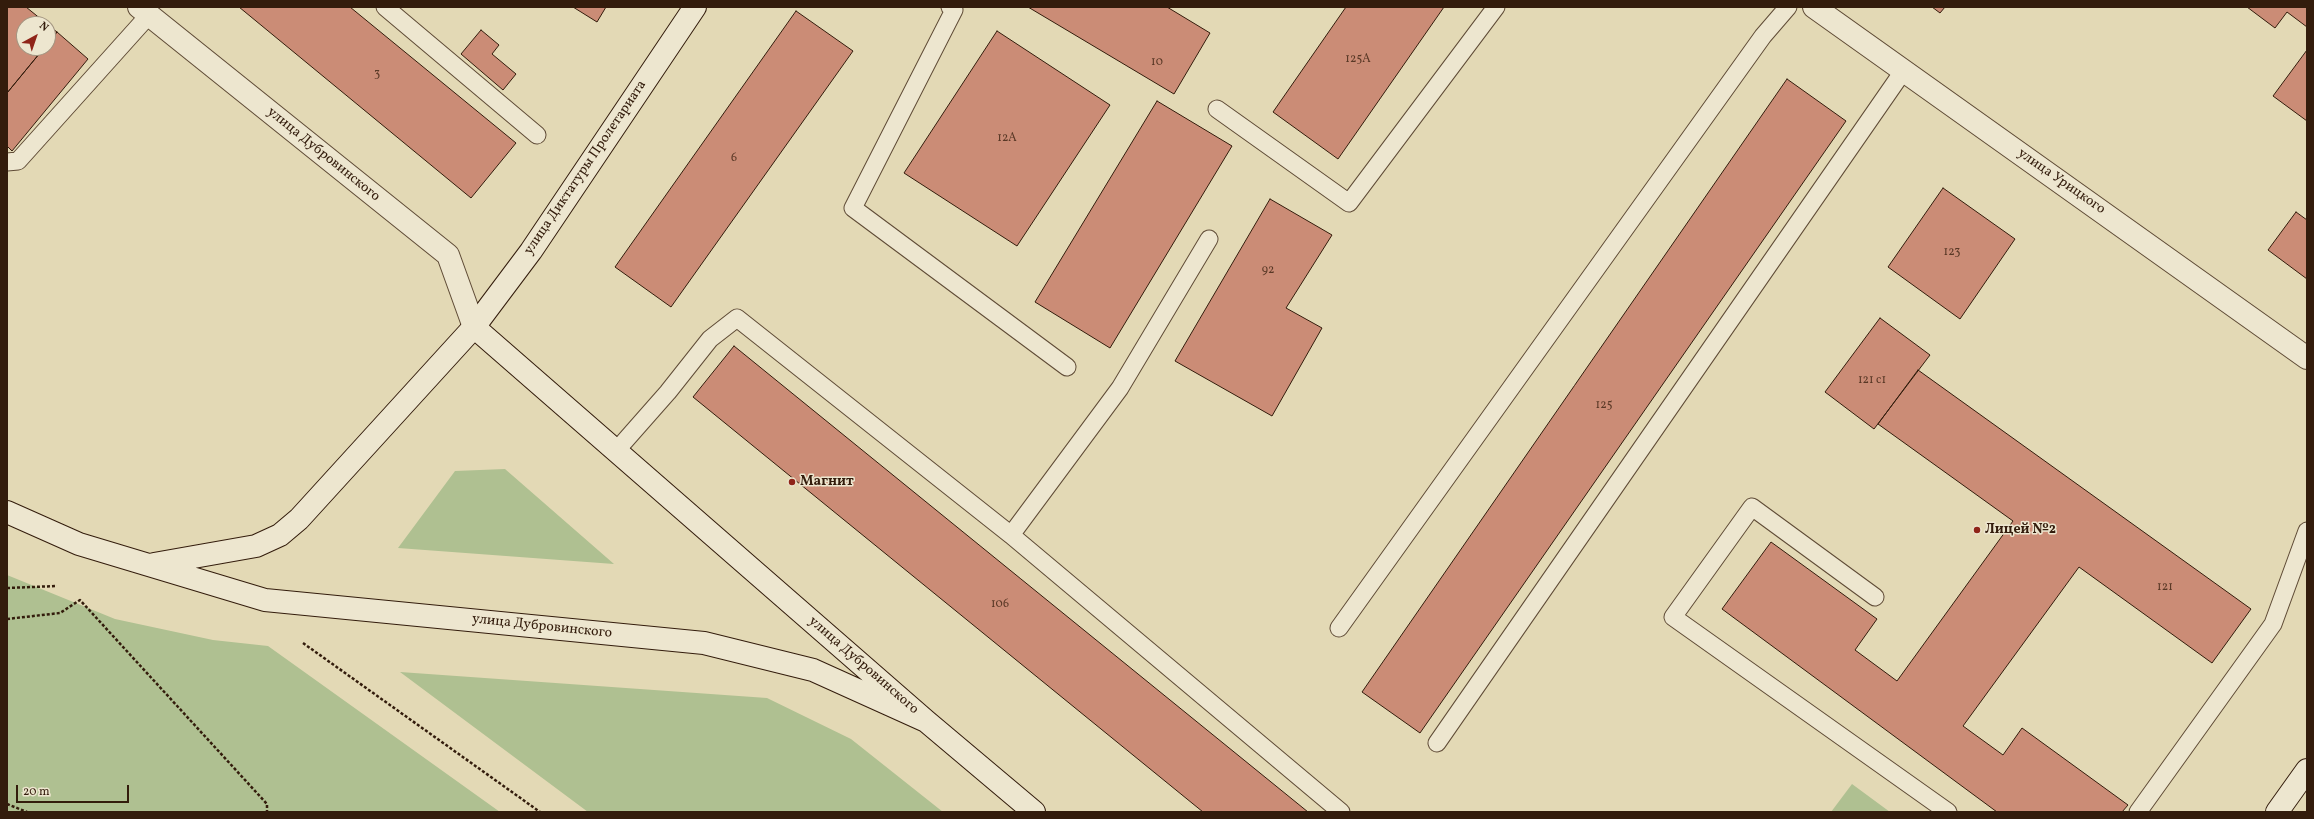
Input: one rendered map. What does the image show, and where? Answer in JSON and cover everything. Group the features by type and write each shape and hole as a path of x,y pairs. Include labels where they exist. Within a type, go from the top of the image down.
{"main road":[{"name":"улица Диктатуры Пролетариата","path":"474,327 531,252 695,7"},
{"name":"улица Урицкого","path":"1819,8 2307,358"},
{"name":"улица Дубровинского","path":"144,11 448,255 474,327 926,721 1034,812"},
{"name":"улица Дубровинского","path":"149,565 256,546 280,535 299,520 474,327"},
{"name":"улица Дубровинского","path":"7,512 79,544 265,600 704,643 813,670 926,721"},
{"path":"2277,812 2307,770"}],"lane":[{"path":"385,7 537,135"},
{"path":"950,7 954,10 853,208 1067,367"},
{"path":"1217,109 1349,203 1496,7"},
{"path":"1339,628 1763,36 1788,7"},
{"path":"7,162 18,161 144,11"},
{"path":"1437,743 1904,70"},
{"path":"1011,535 1120,388 1209,238"},
{"path":"616,451 668,392 710,339 738,318 1011,535 1341,812"},
{"path":"1875,597 1752,508 1673,617 1948,812"},
{"path":"2138,812 2273,624 2307,531"}],"path":[{"path":"7,588 57,586"},
{"path":"7,620 60,614 80,600 267,804 267,812"},
{"path":"303,643 540,812"},
{"path":"7,804 27,812"}],"green space":[{"path":"505,469 614,564 398,548 455,471"},
{"path":"7,575 115,619 213,640 268,646 500,812 7,812"},
{"path":"400,672 767,698 851,739 943,812 588,812"},
{"path":"1852,784 1890,812 1831,812"}],"building":[{"path":"7,7 26,7 37,16 16,16 16,56 37,56 7,93"},
{"path":"239,7 350,7 516,143 471,198"},
{"path":"573,7 606,7 597,22"},
{"path":"1028,7 1167,7 1210,33 1174,94"},
{"path":"1346,7 1444,7 1338,159 1273,112"},
{"path":"1932,7 1945,7 1940,13"},
{"path":"2247,7 2307,7 2307,27 2287,12 2275,28"},
{"path":"796,11 853,51 671,307 615,267"},
{"path":"481,30 499,45 492,54 516,74 503,90 461,54"},
{"path":"997,31 1110,105 1017,246 904,173"},
{"path":"57,32 88,59 12,151 7,146 7,93 37,56 56,56"},
{"path":"2307,50 2307,121 2273,96"},
{"path":"1787,79 1846,121 1420,733 1362,692"},
{"path":"1157,101 1232,146 1110,348 1035,302"},
{"path":"1943,188 2015,239 1960,319 1888,267"},
{"path":"1270,199 1332,235 1286,308 1322,328 1272,416 1175,361"},
{"path":"2296,212 2307,220 2307,279 2268,250"},
{"path":"1880,318 1930,355 1874,429 1825,392"},
{"path":"734,346 1308,812 1203,812 693,397"},
{"name":"Лицей №2","path":"1918,370 2251,609 2212,663 2079,567 1963,726 2003,755 2022,728 2128,805 2122,812 1997,812 1722,609 1771,542 1877,619 1855,650 1897,681 2013,521 1878,424"}],"place":[{"name":"Магнит","path":"792,482"},
{"name":"Лицей №2","path":"1977,530"}]}
